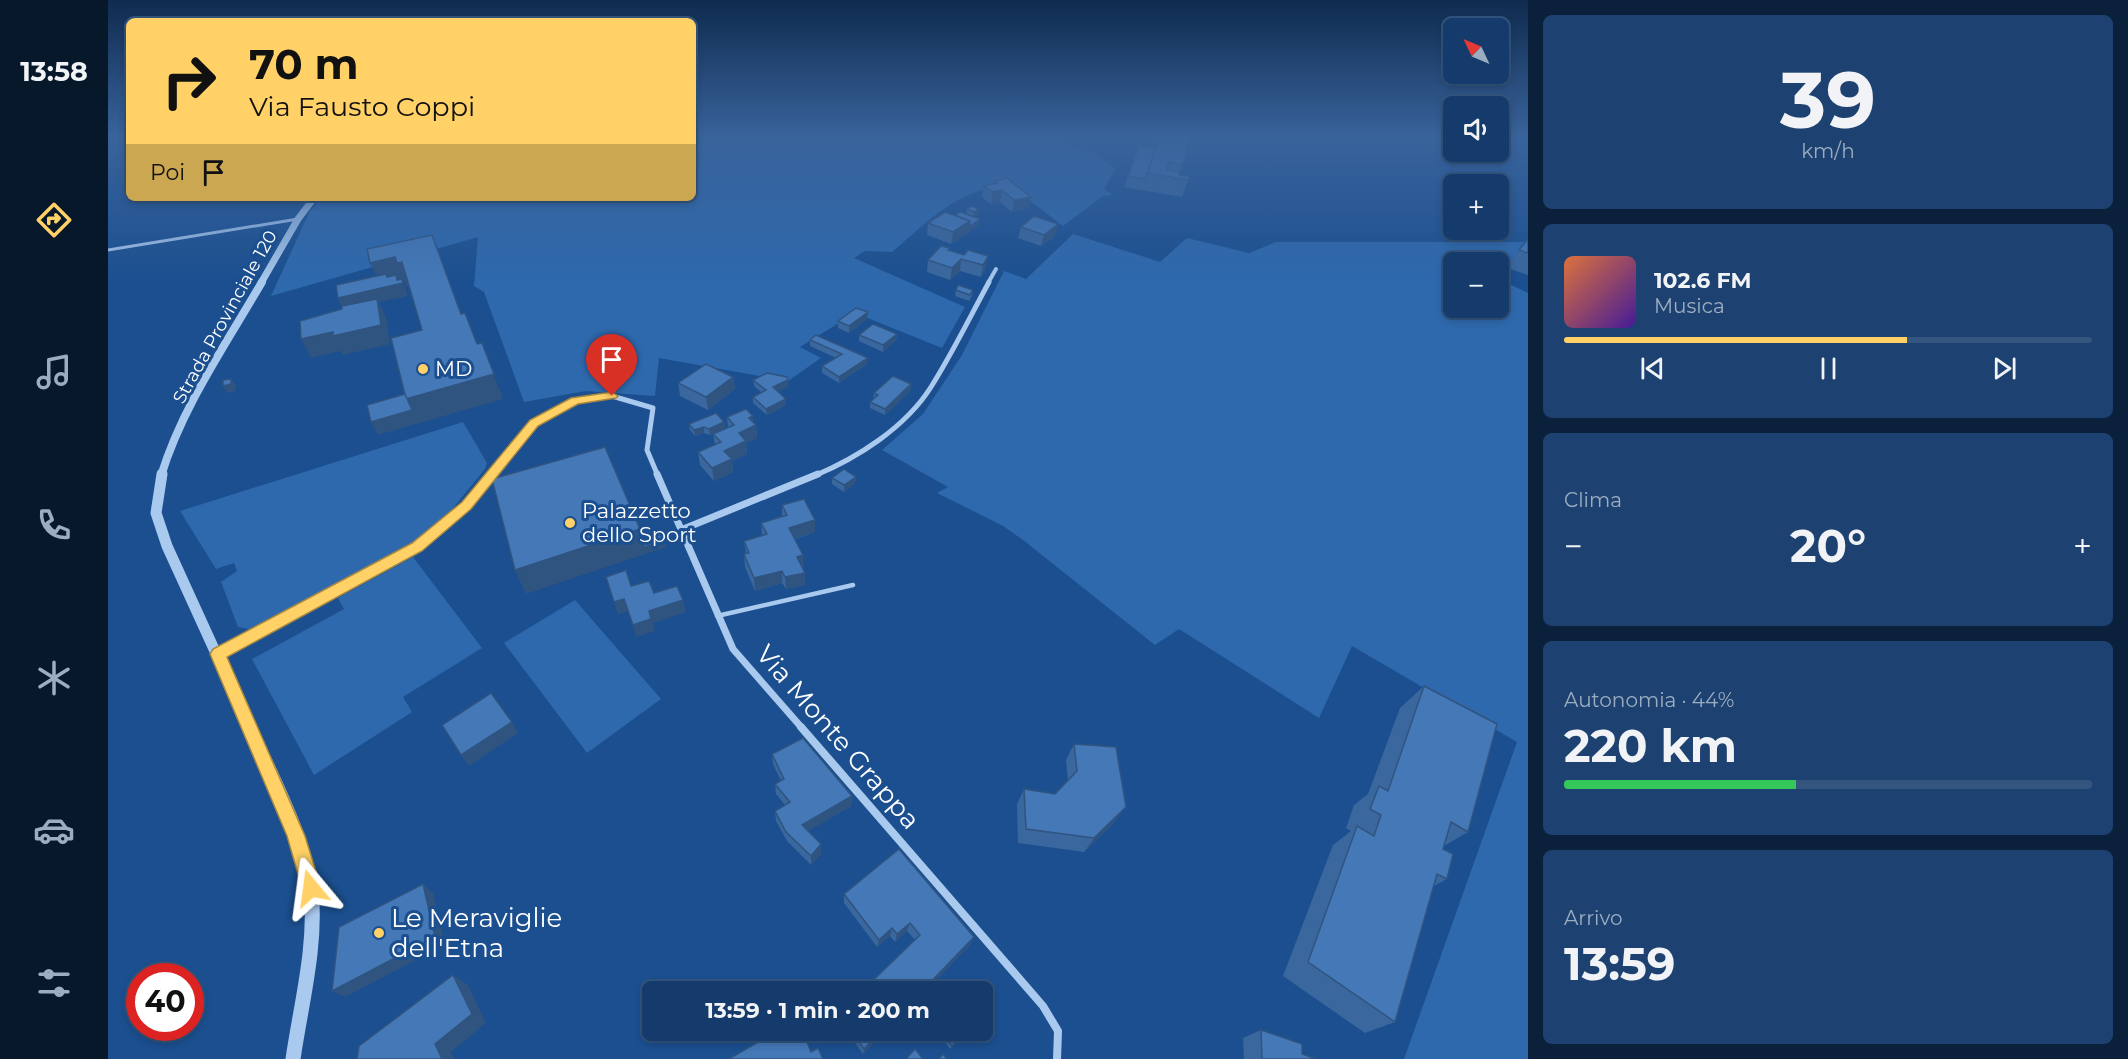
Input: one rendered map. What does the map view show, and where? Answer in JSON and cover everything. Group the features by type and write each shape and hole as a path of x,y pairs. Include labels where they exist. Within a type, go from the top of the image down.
{"street":[{"name":"Strada Provinciale 120","path":"293,1059 313,925 311,888 296,836 218,654 167,546 156,513 159,484 168,454 199,391 298,219 312,201"},
{"path":"681,530 838,466 899,425 930,389 996,269"},
{"name":"Via Monte Grappa","path":"218,654 417,547 467,505 534,423 554,410 575,400 594,396 612,396 653,408 646,450 733,649 1043,1006 1058,1031 1057,1059"}],"lane":[{"path":"108,250 298,219"},
{"path":"717,616 853,585"}],"shaded area":[{"path":"696,185 1001,185 973,193 958,200 932,218 892,252 865,251 854,258 965,307 942,348 855,313 800,347 821,358 788,381 659,358 655,396 586,391 524,402 484,292 474,286 478,237 271,296 309,213 319,201 696,201"},
{"path":"1010,185 1106,185 1104,189 1113,195 1103,196 1063,226"},
{"path":"1073,234 1160,262 1187,238 1249,253 1276,242 1528,242 1509,266 1509,252 1443,252 1443,318 1509,318 1509,284 1528,293 1528,1059 1404,1059 1517,742 1352,646 1319,718 1179,629 1155,645 1023,540 1003,526 937,493 948,487 882,450 923,414 962,355 1004,271 1026,279"},
{"path":"463,422 487,463 485,469 449,513 409,545 249,629 238,627 221,582 237,571 234,563 216,569 180,511"},
{"path":"413,557 482,648 403,697 412,712 314,775 252,659 344,609 338,598"},
{"path":"575,600 661,699 587,753 504,643"}],"building":[{"path":"1016,185 1031,197 1014,200 1002,190 993,192 984,186"},
{"path":"972,206 979,209 974,212 967,209"},
{"path":"945,212 970,221 953,232 928,223"},
{"path":"960,212 980,219 969,227 970,221 955,215"},
{"path":"1034,216 1058,224 1044,235 1021,227"},
{"path":"432,235 461,314 465,313 477,344 482,343 494,374 406,399 391,338 422,330 402,262 397,263 395,257 370,263 367,249"},
{"path":"1528,239 1528,253 1519,250"},
{"path":"941,246 964,255 968,250 988,256 983,265 961,259 952,268 928,260"},
{"path":"386,274 387,277 396,275 397,280 402,279 403,283 338,298 336,285"},
{"path":"958,285 973,290 970,295 956,290"},
{"path":"377,299 381,325 333,336 333,332 301,339 300,321 342,309 342,306"},
{"path":"856,308 868,312 849,326 838,321"},
{"path":"873,324 897,334 883,345 859,335"},
{"path":"816,335 868,358 839,377 822,366 842,354 810,340"},
{"path":"706,364 733,377 706,397 678,383"},
{"path":"767,373 787,377 788,380 773,387 786,399 766,409 753,397 766,390 753,380"},
{"path":"893,376 911,384 885,409 870,402 878,395 874,393"},
{"path":"231,379 231,384 223,386 223,380"},
{"path":"405,394 412,410 371,422 367,405"},
{"path":"746,409 753,416 749,418 756,425 739,433 746,441 724,451 732,459 712,468 698,452 721,442 713,434 734,425 727,417"},
{"path":"716,413 724,422 709,429 704,427 694,430 689,424"},
{"name":"Palazzetto dello Sport","path":"605,447 640,529 515,570 492,479"},
{"path":"844,469 856,477 844,485 832,478"},
{"path":"804,499 815,520 789,528 803,555 797,557 805,573 785,577 782,571 754,578 744,554 749,553 744,541 767,534 761,523 787,515 782,505"},
{"path":"660,529 665,541 644,547 641,535"},
{"path":"626,570 631,586 649,581 654,593 677,586 683,600 649,611 651,619 633,625 624,599 614,602 606,577"},
{"path":"1424,686 1497,724 1468,832 1451,822 1443,849 1453,854 1447,879 1437,874 1395,1022 1308,962 1357,826 1374,836 1381,815 1370,809 1379,786 1388,791"},
{"path":"491,693 512,722 461,755 442,725"},
{"path":"803,738 852,796 802,825 821,844 811,856 786,832 775,811 790,802 775,784 784,779 772,754"},
{"path":"1074,744 1116,747 1126,807 1094,838 1026,829 1024,789 1055,794 1077,771"},
{"path":"899,849 974,937 932,981 872,981 920,935 910,923 897,934 892,928 879,940 844,894"},
{"path":"423,884 435,937 332,991 339,927"},
{"path":"453,975 472,1014 435,1044 442,1059 357,1059 359,1046"},
{"path":"1261,1030 1302,1044 1302,1054 1316,1059 1262,1059"},
{"path":"760,1041 806,1041 811,1052 818,1048 823,1059 729,1059"},
{"path":"859,1041 872,1041 864,1049"},
{"path":"915,1049 923,1059 906,1059"}],"place":[{"name":"MD","path":"423,369"},
{"name":"Palazzetto dello Sport","path":"570,523"},
{"name":"Le Meraviglie dell'Etna","path":"379,933"}],"route":[{"path":"311,888 296,836 218,654 417,547 444,527 467,505 534,423 575,400 594,396 612,396"}]}
